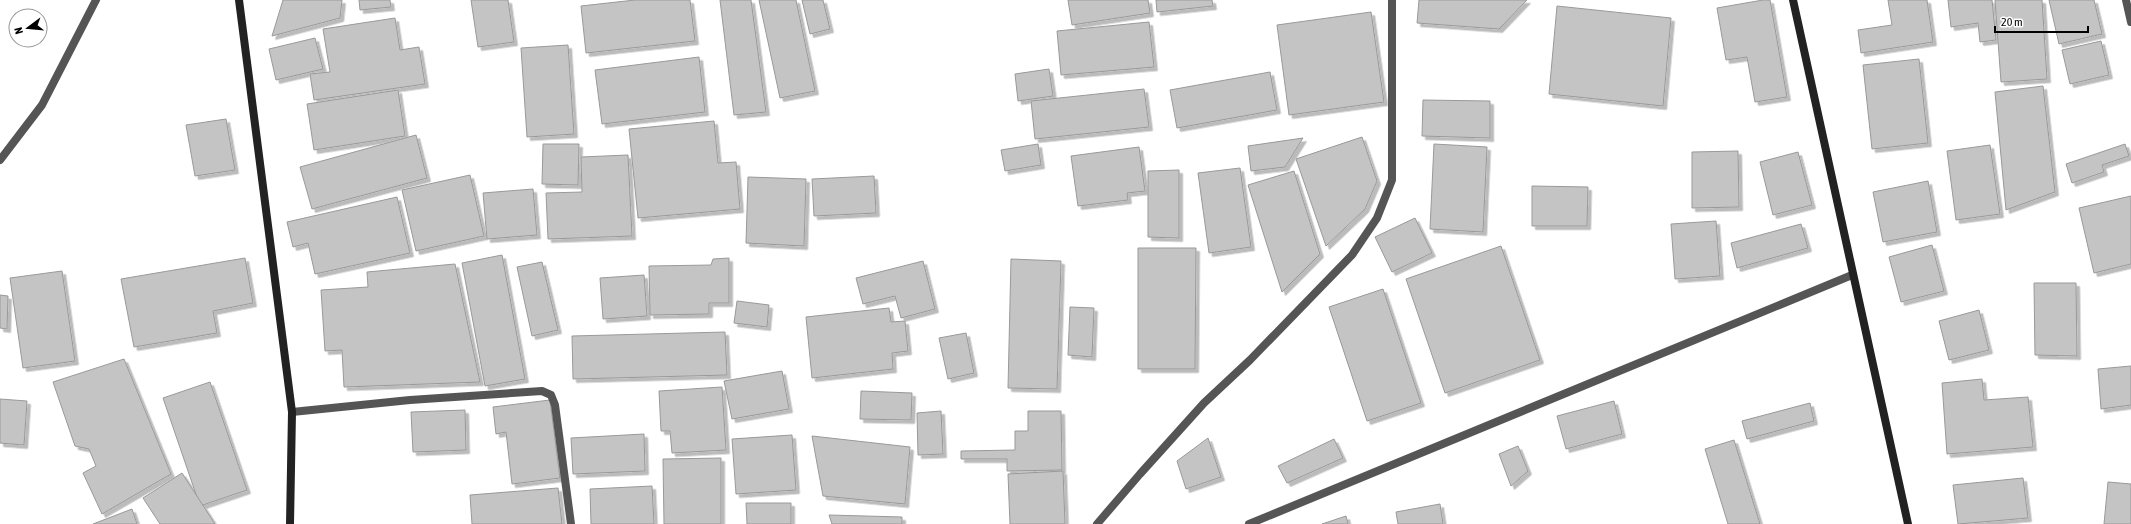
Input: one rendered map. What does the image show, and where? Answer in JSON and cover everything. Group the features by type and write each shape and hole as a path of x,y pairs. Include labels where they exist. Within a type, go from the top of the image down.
{"main road":[{"path":"239,0 292,412 290,524"},
{"path":"1793,0 1852,275 1908,524"}],"street":[{"path":"0,160 42,105 96,0"},
{"path":"1097,524 1204,403 1250,360 1352,255 1377,218 1392,180 1392,0"},
{"path":"2126,0 2131,22"},
{"path":"1248,524 1852,275"},
{"path":"292,412 410,400 542,391 551,395 555,405 571,524"}],"building":[{"path":"283,0 342,0 340,18 272,36"},
{"path":"359,0 390,0 391,7 360,10"},
{"path":"471,0 508,0 514,42 478,47"},
{"path":"635,0 690,0 695,41 586,53 581,6"},
{"path":"720,0 751,0 766,112 734,115"},
{"path":"759,0 796,0 815,91 780,98"},
{"path":"802,0 823,0 830,29 810,34"},
{"path":"1068,0 1148,0 1150,13 1072,25"},
{"path":"1156,0 1212,0 1213,6 1157,12"},
{"path":"1419,0 1527,0 1499,29 1417,23"},
{"path":"1770,0 1787,97 1755,102 1747,57 1726,60 1717,8"},
{"path":"1888,0 1927,0 1933,42 1861,53 1858,30 1892,25"},
{"path":"1948,0 1992,0 1996,40 1980,42 1978,23 1951,27"},
{"path":"1995,0 2042,0 2047,79 2001,82"},
{"path":"2049,0 2094,0 2102,34 2059,44"},
{"path":"1557,6 1671,18 1663,106 1549,94"},
{"path":"1371,12 1384,102 1289,115 1277,25"},
{"path":"395,18 400,50 419,47 425,84 314,100 310,74 330,72 323,29"},
{"path":"1149,22 1154,67 1061,75 1057,31"},
{"path":"315,38 323,69 276,80 269,49"},
{"path":"2101,41 2109,75 2070,84 2062,50"},
{"path":"568,45 574,134 527,137 521,48"},
{"path":"699,57 705,112 602,124 595,70"},
{"path":"1919,59 1928,143 1872,149 1863,65"},
{"path":"1049,69 1053,96 1018,101 1015,74"},
{"path":"1270,72 1277,110 1177,128 1170,90"},
{"path":"2043,86 2055,192 2006,210 1995,92"},
{"path":"1144,89 1149,127 1035,139 1031,101"},
{"path":"398,90 405,136 314,150 307,104"},
{"path":"1423,100 1490,101 1490,138 1422,136"},
{"path":"226,119 235,170 195,176 186,125"},
{"path":"714,121 718,163 736,162 740,209 638,218 629,129"},
{"path":"416,135 427,178 312,209 300,167"},
{"path":"1362,137 1377,181 1365,209 1326,246 1296,159"},
{"path":"1303,138 1285,167 1251,171 1248,146"},
{"path":"543,144 579,144 578,185 542,184"},
{"path":"1038,144 1041,165 1005,171 1001,150"},
{"path":"1434,144 1487,147 1483,232 1430,229"},
{"path":"2125,144 2129,156 2102,165 2104,172 2072,183 2066,164"},
{"path":"1990,145 2000,214 1956,220 1947,151"},
{"path":"1139,147 1145,191 1127,193 1128,200 1078,206 1071,156"},
{"path":"1738,151 1739,207 1692,208 1692,152"},
{"path":"1798,152 1812,205 1773,215 1760,162"},
{"path":"628,155 632,236 548,239 546,193 582,192 581,157"},
{"path":"1240,168 1251,247 1209,253 1198,173"},
{"path":"1179,170 1179,238 1148,237 1148,171"},
{"path":"1294,171 1320,254 1282,292 1248,185"},
{"path":"470,175 484,236 416,251 402,190"},
{"path":"874,176 876,213 814,216 812,179"},
{"path":"748,177 806,179 804,246 746,243"},
{"path":"1928,181 1937,232 1883,242 1873,192"},
{"path":"1532,186 1588,187 1587,226 1532,226"},
{"path":"533,189 537,235 487,239 483,193"},
{"path":"2131,196 2131,264 2094,273 2079,208"},
{"path":"397,197 410,253 315,274 308,243 293,247 287,222"},
{"path":"1415,218 1432,253 1392,272 1375,237"},
{"path":"1716,221 1720,276 1675,279 1671,224"},
{"path":"1801,224 1808,248 1737,268 1731,243"},
{"path":"1932,245 1944,291 1901,302 1889,257"},
{"path":"1501,246 1540,360 1445,393 1406,279"},
{"path":"1138,248 1196,248 1195,369 1138,369"},
{"path":"502,255 525,379 485,386 462,263"},
{"path":"245,258 253,303 213,311 217,333 134,347 121,279"},
{"path":"729,258 729,303 709,303 709,314 650,315 649,266 711,265 713,259"},
{"path":"1011,259 1061,261 1057,389 1008,388"},
{"path":"923,261 935,309 901,318 895,296 863,304 856,278"},
{"path":"542,262 558,330 532,336 517,267"},
{"path":"455,264 480,382 344,387 342,350 325,351 321,290 368,287 367,272"},
{"path":"62,271 75,361 23,368 10,278"},
{"path":"644,275 647,316 603,319 600,278"},
{"path":"2034,283 2076,283 2077,356 2035,355"},
{"path":"1383,289 1421,403 1367,421 1329,307"},
{"path":"0,295 8,296 7,329 0,328"},
{"path":"737,301 769,305 767,327 734,323"},
{"path":"1070,307 1094,308 1092,357 1068,355"},
{"path":"889,308 891,322 905,321 908,351 892,353 893,369 812,378 806,317"},
{"path":"1979,310 1989,350 1949,360 1939,321"},
{"path":"725,332 727,375 573,379 572,336"},
{"path":"966,333 974,373 948,379 939,338"},
{"path":"124,359 171,474 102,514 83,473 96,466 89,449 75,446 53,382"},
{"path":"2131,366 2131,405 2101,409 2098,369"},
{"path":"782,371 789,409 732,419 724,381"},
{"path":"1982,379 1984,400 2028,397 2033,447 1947,454 1942,383"},
{"path":"210,382 247,490 200,506 163,398"},
{"path":"722,387 726,450 672,453 670,431 661,431 659,391"},
{"path":"861,391 912,393 911,420 860,419"},
{"path":"0,399 27,401 24,445 0,443"},
{"path":"550,400 560,478 512,484 506,432 496,434 493,407"},
{"path":"1614,401 1622,434 1566,449 1557,416"},
{"path":"1810,403 1814,421 1747,439 1742,421"},
{"path":"465,410 466,450 413,452 411,412"},
{"path":"941,411 943,454 918,455 917,413"},
{"path":"1028,411 1061,411 1062,470 1007,471 1007,459 961,459 961,451 1015,450 1015,431 1028,431"},
{"path":"644,434 645,471 573,474 571,438"},
{"path":"792,435 796,490 736,494 732,439"},
{"path":"812,436 910,447 905,504 823,496"},
{"path":"1208,438 1221,477 1186,489 1177,461"},
{"path":"1334,439 1343,458 1287,483 1278,466"},
{"path":"1734,440 1760,524 1728,524 1705,449"},
{"path":"1518,446 1528,471 1511,486 1499,454"},
{"path":"721,458 721,524 664,524 663,459"},
{"path":"1063,471 1065,524 1010,524 1008,474"},
{"path":"182,473 215,524 160,524 143,498"},
{"path":"2023,478 2028,518 1958,524 1953,485"},
{"path":"2108,482 2131,484 2131,524 2104,524"},
{"path":"652,486 654,524 591,524 590,489"},
{"path":"558,488 562,524 472,524 470,495"},
{"path":"746,503 791,503 791,524 747,524"},
{"path":"1440,504 1443,524 1398,524 1396,512"},
{"path":"132,509 137,524 93,524"},
{"path":"829,515 902,517 902,524 832,524"},
{"path":"1346,516 1348,524 1322,524"}]}
